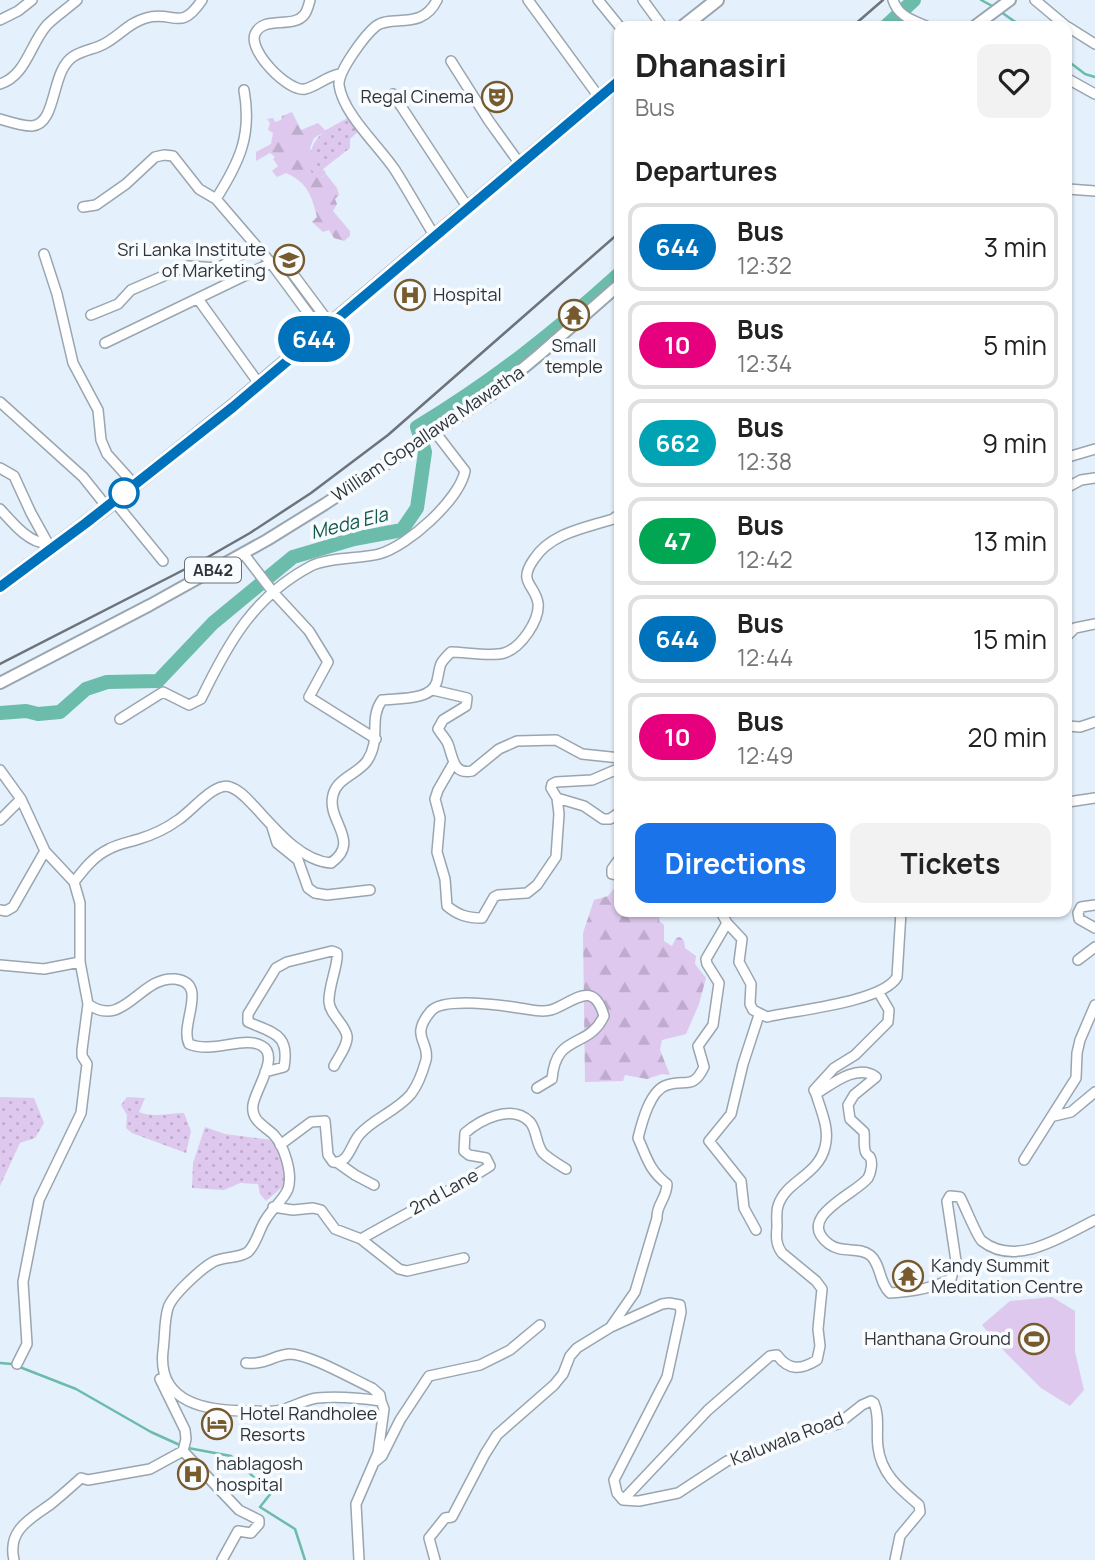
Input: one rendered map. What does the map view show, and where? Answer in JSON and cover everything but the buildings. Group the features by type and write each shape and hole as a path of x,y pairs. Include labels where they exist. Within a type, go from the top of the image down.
{"highway":[{"path":"690,21 716,0"},
{"path":"0,587 49,546 111,504 260,385 614,85"}],"main road":[{"path":"982,21 1010,0"},
{"name":"William Gopallawa Mawatha","path":"0,683 299,521 433,433 515,375 614,289"}],"street":[{"path":"0,20 33,0"},
{"path":"0,84 8,82 24,65 47,25 78,0"},
{"path":"0,119 30,126 38,125 50,110 56,82 68,59 105,43 147,17 185,19 193,15 202,0"},
{"path":"310,0 304,15 296,21 266,24 258,30 255,35 256,49 272,70 291,87 304,89 340,74"},
{"path":"434,235 395,171 346,105 339,85 340,74 377,25 412,21 433,7 437,0"},
{"path":"528,0 599,97"},
{"path":"598,0 615,21"},
{"path":"643,0 658,21"},
{"path":"1035,0 1060,21"},
{"path":"894,3 905,17 914,21"},
{"path":"1072,30 1095,44"},
{"path":"451,61 520,164"},
{"path":"1072,81 1095,94"},
{"path":"216,198 233,174 246,137 248,110 244,90"},
{"path":"393,94 468,208"},
{"path":"83,207 96,205 126,184 155,157 173,156 200,189 216,198 326,329"},
{"path":"1072,189 1095,191"},
{"path":"91,315 118,304 131,290 182,268 218,268 255,247"},
{"path":"44,254 57,294 73,363 98,410 101,440 107,454 134,484"},
{"path":"105,343 271,263"},
{"path":"293,274 326,329"},
{"path":"198,299 260,385"},
{"path":"0,402 111,504 163,561"},
{"path":"120,719 163,692 189,705 201,699 218,664 249,615 271,589 313,565 382,554 410,537 439,512 462,484 465,471 433,433"},
{"path":"1072,456 1095,449"},
{"path":"1,468 14,476 49,546"},
{"path":"1072,485 1095,478"},
{"path":"0,509 13,524 39,543 49,546"},
{"path":"74,881 92,860 110,848 143,838 177,821 214,789 223,786 232,787 244,796 272,825 318,862 331,863 341,856 345,842 333,807 333,794 340,782 366,763 376,739 376,708 382,699 425,695 433,690 439,664 451,652 503,654 512,649 538,617 537,600 527,579 533,561 544,546 561,535 614,518"},
{"path":"243,553 309,631 328,662 309,697 376,739"},
{"path":"1072,631 1095,624"},
{"path":"433,690 467,698 466,706 443,720 438,729 448,743 453,764 458,769 472,771 499,749 517,741 556,740 582,754 614,757"},
{"path":"1072,726 1080,727 1095,722"},
{"path":"453,764 435,799 440,818 437,852 445,879 447,906 464,916 482,918 494,897 527,893 537,886 556,857 559,814 552,784 592,780 614,771"},
{"path":"0,770 21,799 45,851 74,881 80,903 80,962 88,1004 82,1050 82,1056 88,1064 81,1113 39,1200 23,1282 27,1345 17,1364"},
{"path":"557,798 584,806 603,819 614,816"},
{"path":"1072,801 1095,798"},
{"path":"0,820 21,799"},
{"path":"272,825 277,843 298,860 308,888 314,893 327,895 370,890"},
{"path":"0,910 6,911 13,907 45,851"},
{"path":"1095,905 1081,907 1078,913 1079,919 1095,928"},
{"path":"724,917 741,939 739,962 751,984 750,1004 759,1015 767,1017 838,1004 879,993 893,984 897,977 901,917"},
{"path":"611,1327 635,1292 657,1211 667,1194 667,1184 654,1174 648,1164 647,1152 638,1138 639,1131 655,1093 665,1085 692,1082 699,1078 704,1067 698,1046 713,1025 719,983 706,959 727,923"},
{"path":"1078,960 1095,947"},
{"path":"265,1072 284,1067 283,1041 272,1031 248,1022 247,1014 276,968 287,962 332,951 337,953 339,958 332,974 330,1006 347,1034 334,1066"},
{"path":"0,965 44,969 80,962"},
{"path":"14,1560 15,1536 29,1517 81,1478 88,1480 149,1469 183,1451 185,1430 159,1378 158,1355 164,1313 180,1292 212,1262 248,1252 285,1193 290,1177 280,1145 274,1135 255,1117 253,1108 255,1096 269,1063 263,1046 253,1043 208,1049 189,1044 186,1027 194,995 191,986 176,979 155,982 123,1008 97,1010 88,1004"},
{"path":"435,1560 429,1538 445,1518 452,1517 497,1435 554,1385 564,1374 570,1356 577,1349 611,1327 662,1304 675,1303 681,1309 667,1377 614,1480 617,1493 623,1500 708,1409 770,1356 777,1355 784,1364 794,1368 805,1367 817,1360 822,1290 817,1281 777,1248 778,1206 783,1195 817,1166 825,1147 827,1126 814,1090 888,1022 889,1010 879,993"},
{"path":"338,1163 345,1159 360,1134 414,1090 427,1058 420,1034 421,1025 432,1009 441,1004 494,1005 546,1011 578,995 594,998 600,1003 604,1016 602,1022 558,1053 553,1063 552,1080 537,1087"},
{"path":"1024,1160 1076,1078 1080,1040 1095,1006"},
{"path":"755,1230 744,1208 741,1181 709,1141 731,1114 759,1015"},
{"path":"816,1094 830,1084 859,1072 870,1073 876,1077 853,1095 848,1105 850,1119 864,1132 866,1153 871,1160 868,1178 833,1204 818,1226 822,1237 836,1249 869,1254 885,1289 890,1293 938,1286 951,1279 956,1261 947,1202 950,1196 960,1197 980,1240 1004,1253 1054,1241 1095,1220"},
{"path":"1054,1116 1071,1112 1095,1092"},
{"name":"2nd Lane","path":"361,1239 444,1195 490,1166 486,1158 469,1155 464,1151 465,1133 484,1120 512,1113 531,1123 541,1152 565,1169"},
{"path":"280,1145 311,1122 325,1121 328,1156 333,1162 374,1185"},
{"path":"274,1207 321,1210 335,1229 361,1239 398,1269 407,1271 464,1258"},
{"path":"168,1307 162,1360 164,1374 176,1393 188,1401 210,1410 256,1411 276,1411 314,1399 356,1397 381,1401"},
{"path":"372,1464 382,1457 400,1420 429,1376 480,1364 510,1350 540,1325"},
{"path":"246,1363 263,1363 287,1354 302,1356 372,1388 380,1395 384,1409 377,1453 356,1504 359,1560"},
{"name":"Kaluwala Road","path":"623,1500 639,1501 678,1493 727,1461 758,1452 792,1437 838,1424 871,1402 878,1412 878,1448 884,1467 893,1483 919,1505 920,1512 900,1536 895,1560"},
{"path":"183,1451 239,1510 259,1520 251,1533 238,1531 222,1560"}],"green space":[{"path":"292,112 301,130 318,123 326,131 314,138 310,148 318,167 314,171 310,170 321,178 326,174 337,188 339,195 335,199 337,204 333,211 350,231 350,236 344,241 334,238 329,230 323,232 312,222 317,217 307,190 286,173 277,177 272,171 278,166 273,159 275,157 270,153 256,161 256,152 271,144 273,133 268,130 270,123 267,119 273,118 275,122"},
{"path":"351,116 362,128 350,139 350,148 323,169 326,174 321,178 313,175 309,163 313,145 328,129"},
{"path":"614,888 614,917 659,917 659,921 664,925 664,941 672,946 676,938 680,937 685,948 696,956 695,964 706,978 699,1004 686,1034 662,1040 660,1050 670,1075 662,1074 647,1079 625,1075 623,1081 585,1082 583,933 594,900 608,896"},
{"path":"0,1097 34,1098 44,1123 35,1138 20,1143 0,1186"},
{"path":"127,1097 145,1098 139,1112 144,1114 184,1113 191,1131 186,1153 132,1133 126,1128 127,1115 121,1105"},
{"path":"205,1127 225,1134 273,1140 286,1169 286,1184 266,1201 260,1194 258,1184 240,1183 224,1190 192,1188 193,1163"},
{"name":"Hanthana Ground","path":"1052,1297 1075,1311 1075,1352 1084,1390 1070,1406 1041,1388 982,1325 1010,1301"}],"waterway":[{"name":"Meda Ela","path":"891,21 914,0"},
{"path":"981,0 996,8"},
{"path":"1001,12 1014,21"},
{"path":"1072,64 1085,74 1095,77"},
{"name":"Meda Ela","path":"0,713 60,712 86,689 107,682 158,681 213,623 293,557 354,539 402,530 417,508 425,452 417,427 522,355 614,278"},
{"path":"0,1363 12,1364 76,1389 151,1432 182,1446"},
{"path":"188,1448 231,1456 271,1493 260,1507 295,1529 305,1560"}],"railway":[{"path":"859,21 883,0"},
{"path":"0,664 201,561 311,493 388,435 614,237"}],"bus line":[{"name":"644","path":"0,587 233,407 614,85"}],"place":[{"name":"Regal Cinema","path":"497,97"},
{"name":"Sri Lanka Institute of Marketing","path":"289,260"},
{"name":"Hospital","path":"410,295"},
{"name":"Small temple","path":"574,315"},
{"name":"Kandy Summit Meditation Centre","path":"908,1276"},
{"name":"Hanthana Ground","path":"1034,1339"},
{"name":"Hotel Randholee Resorts","path":"217,1424"},
{"name":"hablagosh hospital","path":"193,1474"}]}
